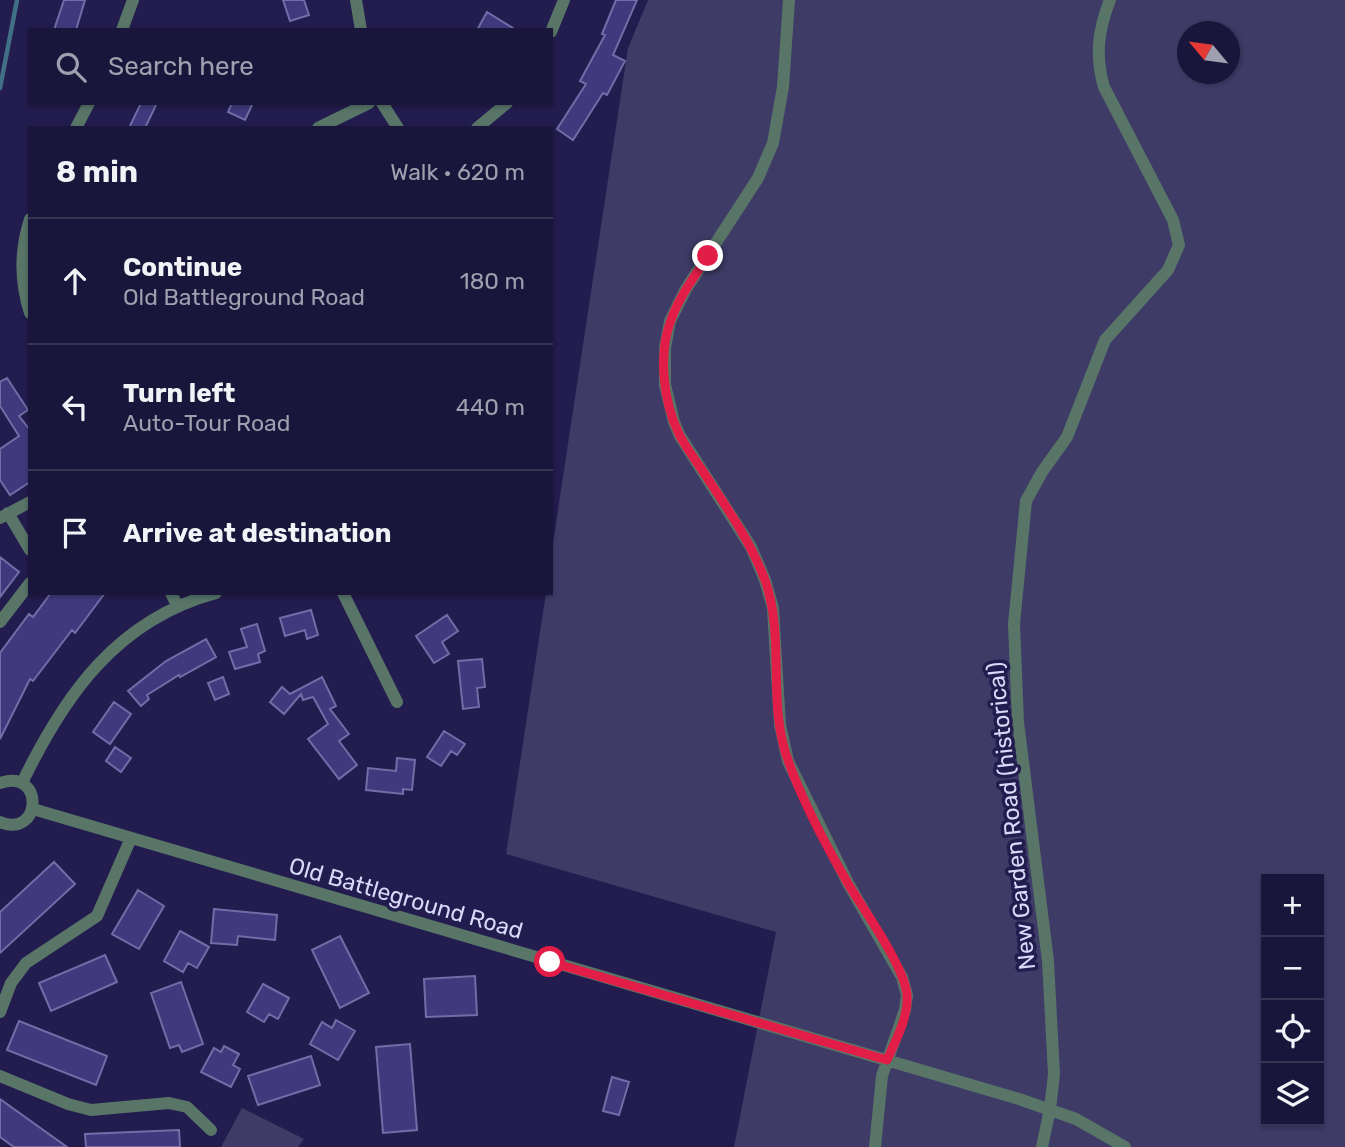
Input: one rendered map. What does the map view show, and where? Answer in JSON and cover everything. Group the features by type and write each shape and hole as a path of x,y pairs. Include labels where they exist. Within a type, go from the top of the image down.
{"street":[{"path":"123,28 133,0"},
{"path":"356,0 361,28"},
{"path":"553,28 564,0"},
{"path":"789,0 783,87 773,143 758,178 686,289 670,321 665,348 665,384 680,436 751,547 765,580 773,608 780,725 788,761 848,883 886,947 907,995 879,1097 875,1147"},
{"name":"New Garden Road (historical)","path":"1042,1147 1054,1074 1048,961 1018,722 1015,666 1014,624 1026,501 1042,472 1067,437 1105,340 1168,270 1178,245 1173,220 1104,87 1098,52 1100,32 1110,0"},
{"path":"77,126 88,105"},
{"path":"322,126 365,105"},
{"path":"383,105 397,126"},
{"path":"479,126 504,105"},
{"path":"28,225 24,238 23,263 24,293 28,306"},
{"path":"28,503 4,515 28,547"},
{"path":"0,621 28,586"},
{"path":"172,595 178,607"},
{"path":"22,783 52,723 87,677 120,644 156,618 211,595"},
{"path":"344,595 397,702"},
{"path":"0,783 15,780 22,783 32,794 33,809 24,821 1,825"},
{"name":"Old Battleground Road","path":"33,809 1050,1109 1076,1119 1125,1147"},
{"path":"0,1012 11,983 26,963 97,916 131,838"},
{"path":"0,1076 68,1104 91,1110 169,1103 187,1107 211,1130"}],"shaded area":[{"path":"648,0 1345,0 1345,1147 734,1147 776,932 506,854 546,595 553,595 553,543 628,48"},
{"path":"242,1108 304,1139 298,1147 221,1147"}],"building":[{"path":"64,0 85,0 77,28 55,28"},
{"path":"283,0 304,0 309,15 290,21"},
{"path":"616,0 637,0 613,55 625,61 607,95 603,93 573,140 557,129 586,84 580,81 605,35 602,34"},
{"path":"487,12 513,28 478,28"},
{"path":"140,105 156,105 146,126 130,126"},
{"path":"231,105 252,105 245,120 228,112"},
{"path":"7,378 28,410 19,416 28,427 28,483 10,495 0,480 0,449 19,436 0,406 0,382"},
{"path":"0,557 19,572 0,597"},
{"path":"50,595 104,595 75,633 72,630 33,681 30,679 0,739 0,653 29,614 33,617"},
{"path":"311,610 318,635 307,639 305,630 285,636 280,618"},
{"path":"447,615 458,631 442,642 449,654 434,663 416,636"},
{"path":"257,624 265,651 258,654 260,662 235,669 229,652 247,647 241,629"},
{"path":"206,639 216,657 147,695 149,699 141,706 128,691 166,661"},
{"path":"482,659 485,687 477,688 479,707 463,709 458,661"},
{"path":"223,677 229,694 215,700 208,683"},
{"path":"322,677 336,706 330,709 349,734 339,741 357,765 339,779 308,739 328,724 313,697 303,700 301,694 284,714 270,702 282,687 290,694"},
{"path":"114,702 131,714 110,744 93,732"},
{"path":"444,731 465,744 457,755 451,751 441,766 427,757"},
{"path":"115,747 131,758 121,772 106,761"},
{"path":"397,758 415,760 412,790 403,789 403,794 366,790 368,768 396,771"},
{"path":"54,862 75,884 0,953 0,912"},
{"path":"138,890 164,906 139,949 112,934"},
{"path":"214,909 277,915 275,940 238,936 237,945 211,943"},
{"path":"180,931 209,947 197,968 188,963 183,972 164,961"},
{"path":"340,936 369,993 340,1008 312,950"},
{"path":"105,955 117,982 51,1011 39,983"},
{"path":"475,976 477,1015 426,1017 424,979"},
{"path":"181,982 203,1044 182,1052 179,1045 170,1048 151,993"},
{"path":"263,984 289,998 278,1019 269,1014 264,1022 247,1012"},
{"path":"336,1020 355,1031 338,1060 310,1044 322,1022 332,1028"},
{"path":"19,1021 107,1056 96,1085 7,1050"},
{"path":"410,1044 417,1130 383,1133 376,1047"},
{"path":"224,1046 239,1054 233,1065 240,1069 231,1087 201,1072 214,1048 221,1052"},
{"path":"311,1056 320,1085 258,1105 248,1076"},
{"path":"612,1077 629,1082 619,1115 603,1111"},
{"path":"0,1099 67,1147 14,1147 0,1137"},
{"path":"179,1130 180,1147 86,1147 85,1134"}],"waterway":[{"path":"0,88 17,0"}],"route":[{"path":"550,962 887,1060 905,1010 907,995 902,977 848,883 788,761 780,725 776,685 773,608 765,580 751,547 680,436 669,403 664,367 670,321 686,289 708,256"}]}
